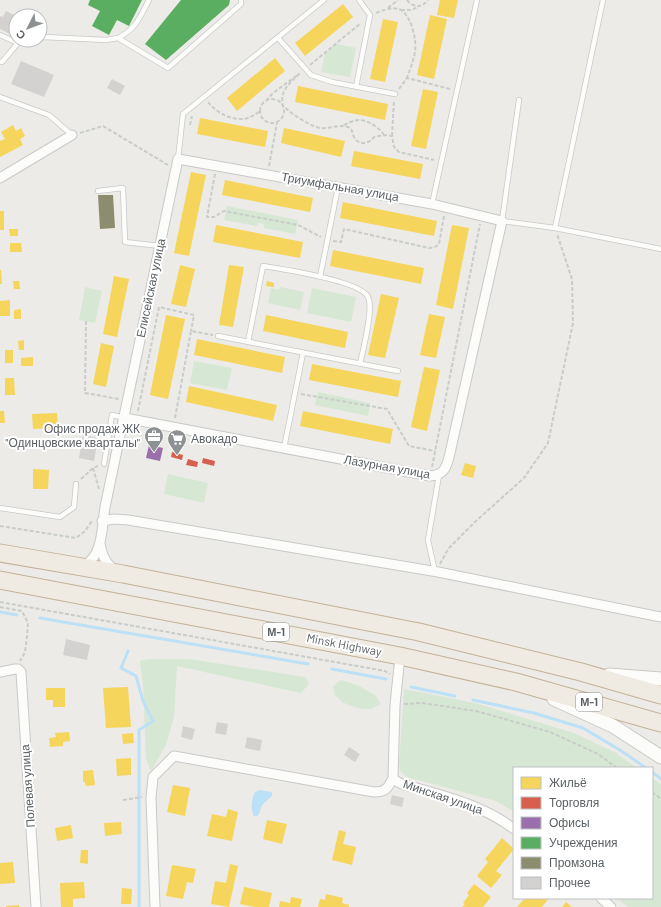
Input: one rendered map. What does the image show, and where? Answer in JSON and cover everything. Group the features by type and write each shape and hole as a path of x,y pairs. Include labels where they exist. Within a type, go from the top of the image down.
{"highway":[{"name":"М-1","path":"0,553 123,574 419,632 581,672 661,695"},
{"name":"Minsk Highway","path":"0,580 400,656 516,682 661,723"}],"street":[{"path":"0,178 72,135"},
{"name":"Триумфальная улица","path":"178,159 432,204 445,211 502,221"},
{"name":"Елисейская улица","path":"100,542 102,521 178,159"},
{"name":"Лазурная улица","path":"124,418 434,476 447,466 502,221"},
{"path":"102,521 114,519 128,520 435,572 661,616"},
{"path":"79,567 92,561 96,555 100,542"},
{"path":"100,542 103,558 108,565 123,574"},
{"path":"155,907 151,798 153,777 174,756 374,792 382,792 388,786 392,778 395,705 400,656"},
{"path":"0,672 14,669"},
{"name":"Полевая улица","path":"14,669 18,669 21,672 36,907"},
{"path":"581,672 661,679"},
{"path":"516,682 613,726 661,757"},
{"name":"Минская улица","path":"392,778 402,784 474,805 505,822 513,828"},
{"path":"601,899 612,907"}],"lane":[{"path":"48,37 106,40 118,38 129,33 137,23 149,0"},
{"path":"118,38 168,68 241,4 241,0"},
{"path":"178,159 183,114 324,0"},
{"path":"356,87 370,15 359,0"},
{"path":"432,204 477,0"},
{"path":"555,228 603,0"},
{"path":"278,38 310,75 332,82 395,94"},
{"path":"0,62 2,62 14,48"},
{"path":"0,97 49,115 72,135"},
{"path":"520,100 502,221 555,228 661,249"},
{"path":"320,277 338,187"},
{"path":"98,190 123,188 125,242 160,246"},
{"path":"248,342 263,266 320,277 356,287 365,292 369,297 370,310 360,364"},
{"path":"218,336 398,371"},
{"path":"284,448 303,353"},
{"path":"104,464 112,415 124,418"},
{"path":"434,476 428,540 435,572"},
{"path":"0,508 60,517 74,507 76,484"}],"path":[{"path":"387,9 398,0"},
{"path":"407,0 410,4 419,6"},
{"path":"305,69 370,15 392,8 412,10 424,5 428,0"},
{"path":"401,10 410,23 415,35 415,51 407,78 395,94 392,136 394,147 399,152 441,162"},
{"path":"295,69 299,74"},
{"path":"299,74 283,93 282,99 284,110 281,119 277,122 267,122 263,119 261,111 262,105 273,93 299,74"},
{"path":"407,78 457,91"},
{"path":"266,101 270,99 275,100 294,115 320,128 342,126 349,128 358,142 364,143 372,140 374,137 384,135 392,136"},
{"path":"208,102 219,112 230,117 243,119 261,111"},
{"path":"189,130 192,116"},
{"path":"342,126 352,121 359,120 370,123 382,131 384,135"},
{"path":"267,175 277,122"},
{"path":"72,135 103,126 175,170"},
{"path":"217,166 207,216 214,217 224,211 298,225 327,240 341,242 344,229 429,248 435,247 438,244 445,211 451,216"},
{"path":"434,476 435,451 480,222"},
{"path":"435,572 448,549 477,520 524,478 548,443 573,323 572,279 555,228"},
{"path":"137,420 159,307 194,315 173,427"},
{"path":"86,321 85,393 128,400"},
{"path":"191,331 218,336"},
{"path":"295,393 387,409 409,446 435,451"},
{"path":"76,484 92,468 104,464"},
{"path":"0,526 76,538 85,531 97,513 105,507"},
{"path":"0,602 385,670 390,674 390,679"},
{"path":"0,607 22,611 28,623 25,652 14,669"},
{"path":"395,705 422,703 476,711 550,732 598,754 616,767"},
{"path":"653,793 661,799"},
{"path":"123,800 143,797"}],"green space":[{"path":"336,44 356,48 350,77 321,72 325,53"},
{"path":"227,206 298,220 295,234 264,228 264,224 258,223 257,226 224,220"},
{"path":"85,287 102,291 95,323 79,320"},
{"path":"280,287 304,292 300,310 268,303 271,288 279,290"},
{"path":"312,288 356,297 351,322 307,313"},
{"path":"194,361 232,368 227,390 190,383"},
{"path":"318,392 370,403 368,416 315,405"},
{"path":"168,474 208,483 204,503 164,494"},
{"path":"150,659 189,659 305,677 309,684 301,693 177,666 174,717 166,745 151,771 146,759 143,685 140,661"},
{"path":"341,680 359,686 375,695 381,704 371,709 361,709 342,702 335,695 333,686"},
{"path":"404,689 475,703 574,733 616,753 636,767 513,767 513,811 496,801 407,777 401,772 399,765"},
{"path":"653,779 661,784 661,907 628,907 618,899 653,899"}],"water":[{"path":"259,790 272,792 272,796 262,805 259,814 254,816 252,807 254,793"}],"building: Жильё":[{"path":"440,0 458,0 454,18 437,15"},
{"path":"343,4 353,17 305,56 295,43"},
{"path":"430,15 447,19 434,79 417,75"},
{"path":"383,19 398,22 385,82 370,79"},
{"path":"275,58 285,71 237,111 227,98"},
{"path":"298,86 388,104 385,120 295,102"},
{"path":"423,89 438,92 426,149 411,146"},
{"path":"200,118 268,131 265,147 197,134"},
{"path":"13,125 16,131 21,128 25,136 20,139 23,145 0,157 0,141 5,139 1,132"},
{"path":"284,128 345,141 341,157 281,143"},
{"path":"354,151 423,164 420,179 351,166"},
{"path":"191,172 206,175 189,256 174,253"},
{"path":"225,180 313,198 310,212 222,195"},
{"path":"343,202 437,221 434,236 340,218"},
{"path":"0,211 4,211 4,230 0,230"},
{"path":"216,225 303,242 300,258 213,242"},
{"path":"452,225 469,228 453,309 436,305"},
{"path":"9,229 18,229 18,236 10,236"},
{"path":"10,243 21,243 22,252 10,252"},
{"path":"333,250 424,268 421,284 330,266"},
{"path":"180,265 195,269 186,307 171,304"},
{"path":"229,265 244,267 233,327 219,325"},
{"path":"1,270 2,284 0,284"},
{"path":"114,276 129,279 117,337 103,334"},
{"path":"13,281 19,281 20,289 14,289"},
{"path":"267,281 274,283 274,287 266,286"},
{"path":"381,294 399,298 385,358 368,355"},
{"path":"10,300 10,316 0,316 0,301"},
{"path":"21,309 21,319 14,319 14,310"},
{"path":"429,314 445,317 436,358 420,355"},
{"path":"166,315 185,319 168,399 150,395"},
{"path":"266,315 348,332 345,348 263,331"},
{"path":"197,339 285,357 282,373 194,355"},
{"path":"24,340 24,350 19,350 18,341"},
{"path":"101,343 114,346 106,387 93,384"},
{"path":"5,350 13,350 13,363 5,363"},
{"path":"33,357 33,366 21,366 21,358"},
{"path":"312,364 401,381 398,397 309,380"},
{"path":"424,367 440,370 427,431 411,427"},
{"path":"5,378 14,378 15,395 5,395"},
{"path":"189,386 277,405 273,421 186,402"},
{"path":"0,411 4,411 5,423 0,423"},
{"path":"303,411 393,429 390,444 300,426"},
{"path":"57,413 58,428 33,429 32,414"},
{"path":"465,463 476,466 473,478 461,475"},
{"path":"33,469 49,470 48,489 33,489"},
{"path":"128,687 131,727 106,728 103,688"},
{"path":"46,688 65,688 65,707 53,707 53,700 46,700"},
{"path":"69,732 70,741 63,742 63,746 50,747 49,738 56,737 55,733"},
{"path":"133,733 134,743 123,744 122,734"},
{"path":"131,758 131,775 117,776 116,759"},
{"path":"93,770 95,785 86,786 85,782 83,782 83,771"},
{"path":"173,785 190,788 185,816 167,812"},
{"path":"228,809 238,812 232,841 207,836 212,814 226,817"},
{"path":"267,820 287,824 282,844 263,839"},
{"path":"121,822 122,834 105,836 104,823"},
{"path":"71,825 73,838 57,841 55,828"},
{"path":"339,830 346,832 343,844 356,847 352,865 332,860"},
{"path":"502,838 513,848 513,850 496,871 502,875 491,888 477,876 488,862 485,859"},
{"path":"81,850 88,850 88,864 80,863"},
{"path":"13,862 15,883 0,884 0,863"},
{"path":"230,864 238,866 229,907 211,904 215,881 226,883"},
{"path":"172,865 196,869 193,883 187,882 183,899 166,896"},
{"path":"84,882 85,898 73,899 73,907 61,907 60,883"},
{"path":"474,884 491,897 483,907 462,907 469,895 467,893"},
{"path":"244,887 272,893 269,907 255,907 240,904"},
{"path":"122,888 132,889 131,904 121,904"},
{"path":"326,894 343,898 342,903 349,905 349,907 318,907 320,899 325,900"},
{"path":"291,897 302,899 300,907 279,907 280,901 290,903"},
{"path":"524,899 548,899 542,907 517,907"},
{"path":"566,902 572,907 562,907"},
{"path":"19,905 19,907 6,907 6,906"}],"building: Торговля":[{"path":"172,452 183,455 182,460 171,457"},
{"path":"203,458 215,461 214,466 202,463"},
{"path":"188,459 198,462 197,467 186,465"}],"building: Офисы":[{"name":"Офис продаж ЖК \"Одинцовские кварталы\"","path":"149,445 163,448 160,461 146,458"}],"building: Учреждения":[{"path":"90,0 142,0 129,26 117,20 109,35 92,26 100,11 88,5"},
{"path":"181,0 230,0 229,5 166,60 145,44"}],"building: Промзона":[{"path":"98,195 113,195 115,228 100,229"}],"building: Прочее":[{"path":"6,11 8,12 8,33 0,29 0,16 3,17"},
{"path":"21,61 54,75 44,97 11,84"},
{"path":"112,79 125,86 120,95 107,88"},
{"path":"83,435 98,438 94,461 79,458"},
{"path":"66,639 90,645 87,660 63,655"},
{"path":"217,722 228,724 226,735 215,733"},
{"path":"183,726 195,729 192,740 181,737"},
{"path":"247,737 262,740 260,751 245,748"},
{"path":"349,747 360,754 355,762 344,755"},
{"path":"392,795 404,798 402,807 390,804"}],"waterway":[{"path":"0,612 17,615"},
{"path":"40,618 308,664"},
{"path":"128,651 121,668 136,676 143,701 153,721 139,730 139,907"},
{"path":"332,669 386,679"},
{"path":"411,687 455,696"},
{"path":"473,700 534,713 583,728 645,767"},
{"path":"653,773 661,779"}],"place":[{"name":"Офис продаж ЖК \"Одинцовские кварталы\"","path":"154,453"},
{"name":"Авокадо","path":"177,456"}]}
